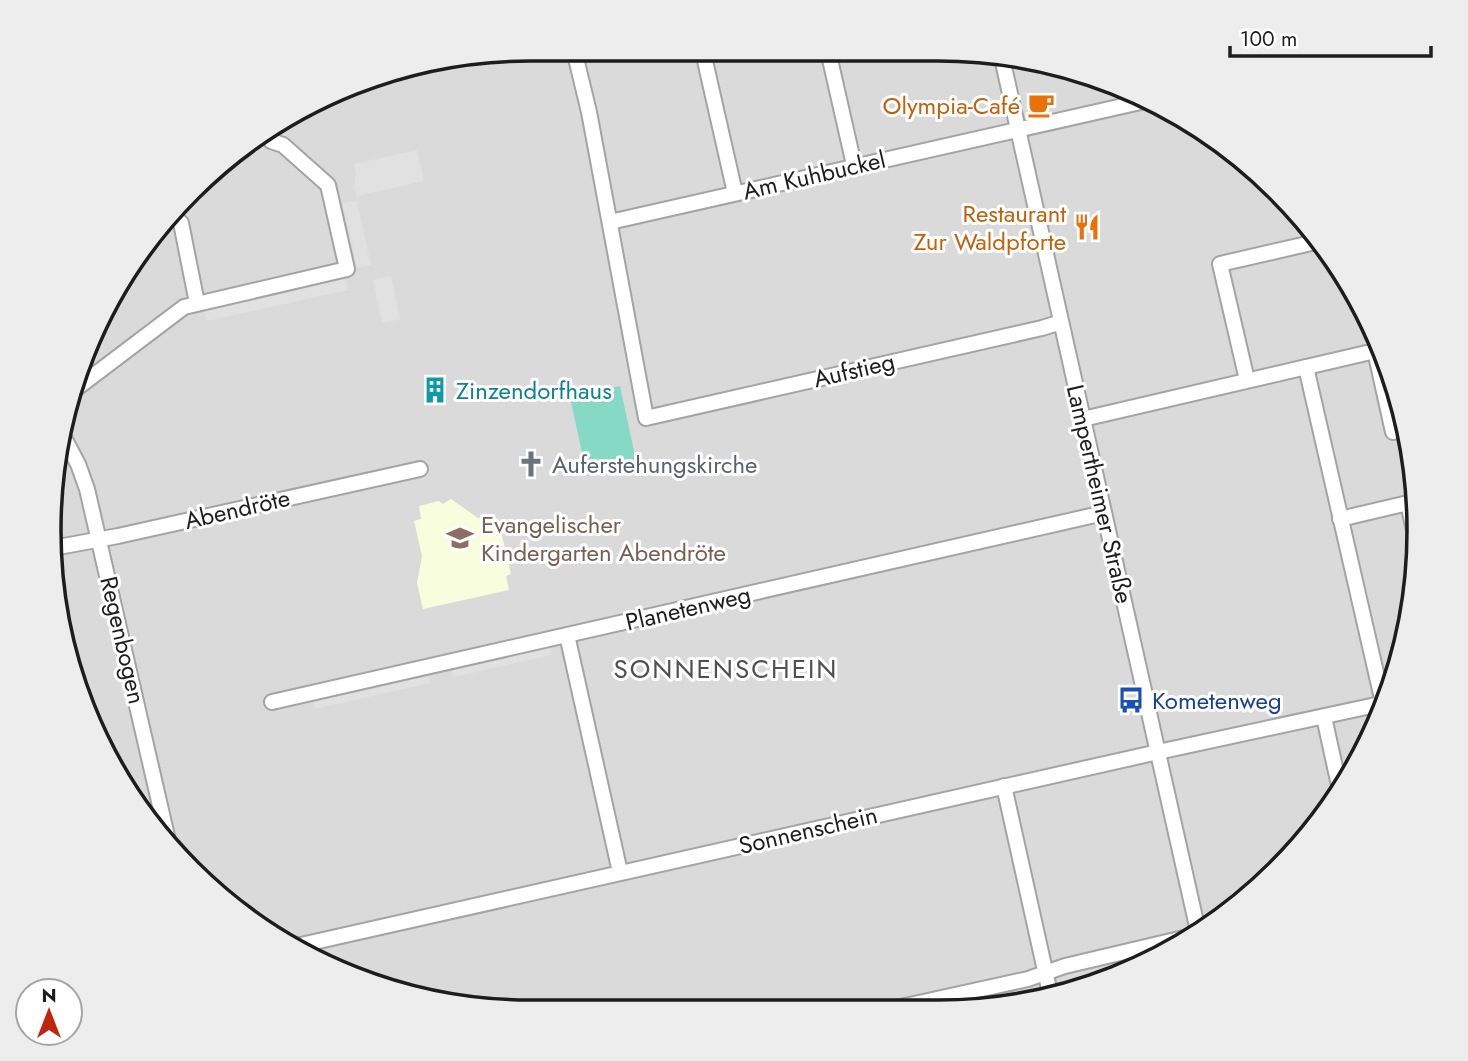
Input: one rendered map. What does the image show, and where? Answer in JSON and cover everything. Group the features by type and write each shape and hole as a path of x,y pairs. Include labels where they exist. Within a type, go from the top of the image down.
{"street":[{"path":"576,61 610,222"},
{"path":"705,61 735,193"},
{"path":"830,61 854,165"},
{"name":"Lampertheimer Straße","path":"1004,66 1196,922"},
{"name":"Am Kuhbuckel","path":"610,222 1132,104"},
{"path":"86,381 175,313 197,303 347,269 328,184 283,145 271,141"},
{"path":"178,221 181,223 197,303"},
{"name":"Aufstieg","path":"610,222 646,418 1061,322"},
{"path":"1247,380 1220,264 1309,244"},
{"path":"1083,419 1371,352"},
{"name":"Sonnenschein","path":"1306,367 1380,686"},
{"path":"1379,372 1393,432 1396,431"},
{"name":"Regenbogen","path":"69,447 87,489 100,539 164,823"},
{"name":"Abendröte","path":"62,546 420,469"},
{"path":"1340,519 1406,503"},
{"name":"Planetenweg","path":"272,702 1104,513"},
{"path":"567,635 620,872"},
{"name":"Sonnenschein","path":"308,943 1373,706"},
{"path":"1324,717 1337,776"},
{"path":"1004,786 1049,986"},
{"path":"936,1000 1028,979 1065,966 1159,944"}],"shaded area":[{"path":"938,61 1029,70 1088,86 1172,124 1223,158 1290,221 1328,270 1344,296 1382,380 1403,469 1406,561 1391,652 1371,710 1358,738 1328,791 1310,816 1247,883 1198,921 1117,964 1059,984 999,996 938,1000 500,999 409,984 351,964 323,951 270,921 245,903 178,840 140,791 97,710 77,652 65,592 61,530 65,469 77,409 97,351 124,296 158,245 221,178 270,140 323,110 380,86 439,70 500,62"},
{"path":"417,150 424,181 357,196 354,187 354,164"},
{"path":"357,201 371,265 357,268 343,203"},
{"path":"391,276 400,319 382,323 373,280"},
{"path":"345,277 348,290 207,321 204,309"},
{"name":"Evangelischer Kindergarten Abendröte","path":"451,499 478,518 491,515 498,519 511,574 506,576 509,590 423,609 417,583 422,556 414,521 421,519 419,506 439,501 443,504"},
{"path":"549,645 551,655 453,677 451,667"},
{"path":"427,673 430,683 315,709 313,698"}],"green space":[{"path":"620,386 637,465 587,476 570,397"}],"place":[{"name":"Olympia-Café","path":"1041,105"},
{"name":"Restaurant Zur Waldpforte","path":"1087,227"},
{"name":"Zinzendorfhaus","path":"435,390"},
{"name":"Auferstehungskirche","path":"531,464"},
{"name":"Evangelischer Kindergarten Abendröte","path":"460,538"},
{"name":"Kometenweg","path":"1131,700"}],"district":[{"name":"SONNENSCHEIN","path":"726,669"}]}
